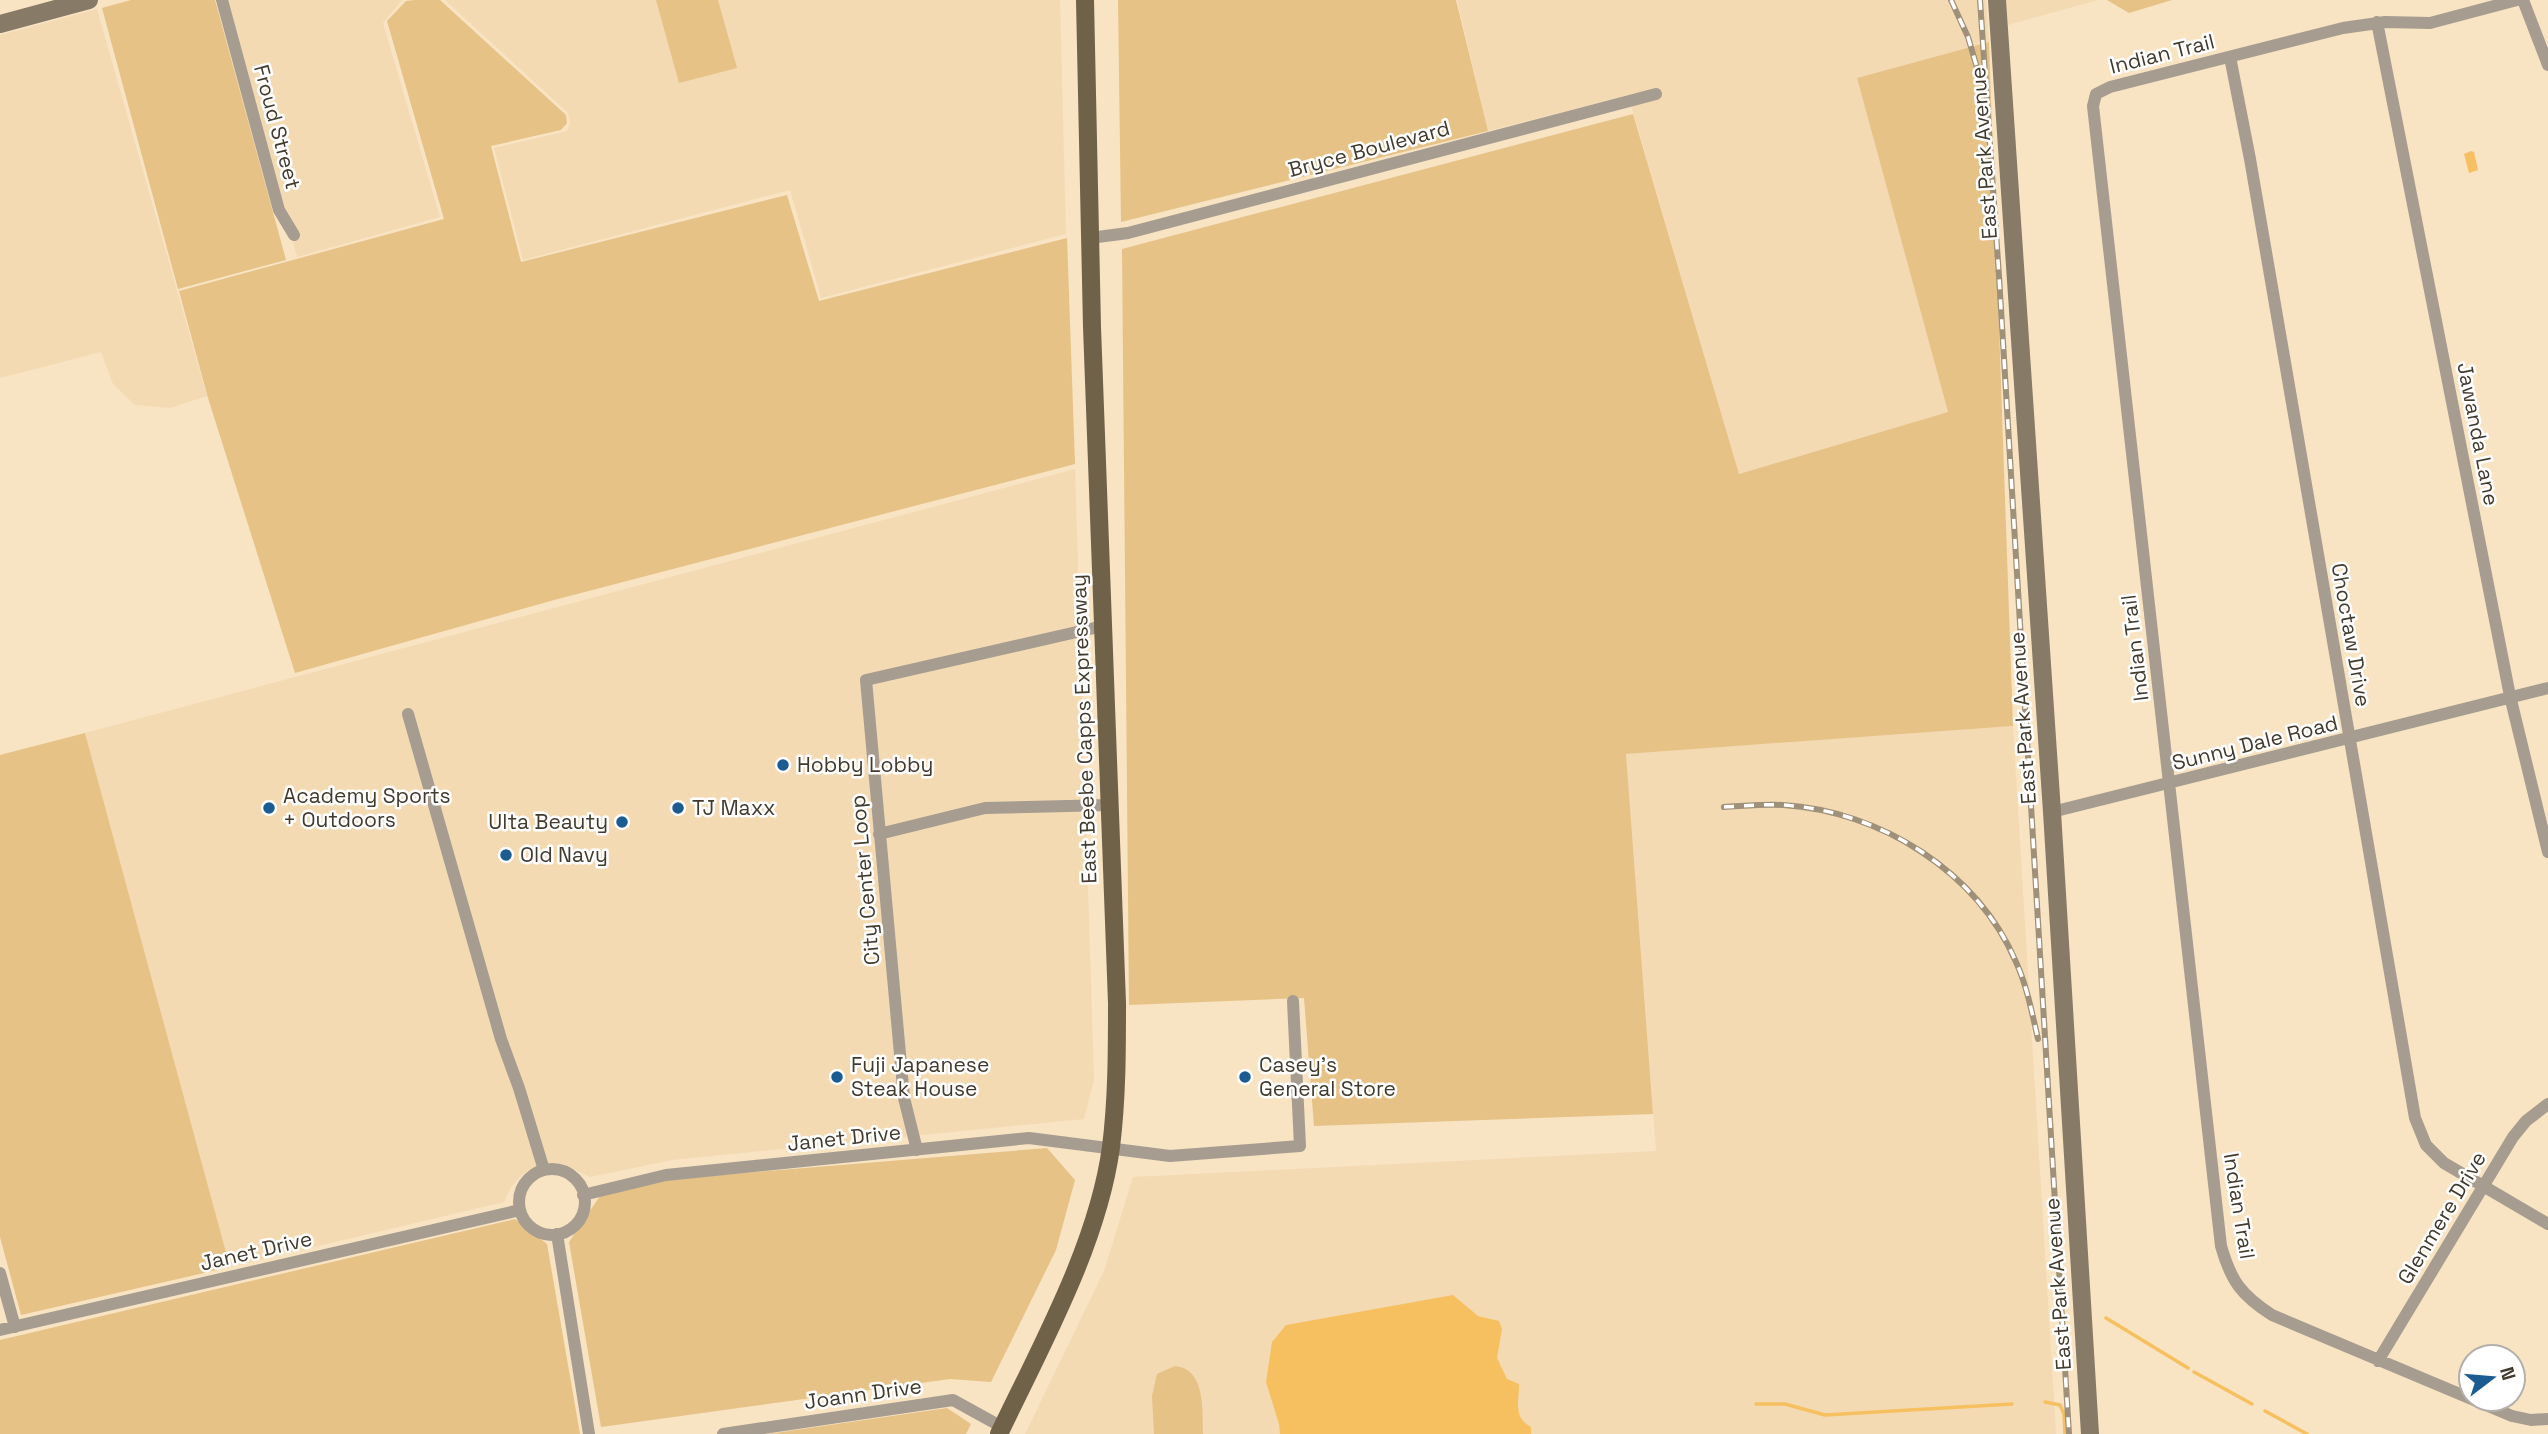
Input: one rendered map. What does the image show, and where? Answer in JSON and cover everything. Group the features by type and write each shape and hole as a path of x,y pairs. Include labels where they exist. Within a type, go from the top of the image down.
{"main road":[{"name":"East Beebe Capps Expressway","path":"1000,1431 1083,1252 1111,1148 1117,1074 1117,1003 1090,238 1085,0"}],"street":[{"path":"0,24 89,0"},
{"name":"Froud Street","path":"222,0 279,209 294,234"},
{"name":"East Park Avenue","path":"1997,0 2052,812 2090,1434"},
{"name":"Indian Trail","path":"2517,0 2430,23 2377,22 2343,28 2110,87 2096,94 2093,99 2221,1246 2226,1262 2243,1293 2272,1315 2512,1416 2531,1420 2548,1419"},
{"path":"2524,0 2548,65"},
{"name":"Jawanda Lane","path":"2377,22 2510,696 2548,852"},
{"name":"Choctaw Drive","path":"2230,57 2250,159 2415,1118 2431,1153 2548,1224"},
{"name":"Bryce Boulevard","path":"1090,238 1128,233 1656,94"},
{"name":"City Center Loop","path":"917,1150 904,1098 866,680 1103,626"},
{"name":"Sunny Dale Road","path":"2052,812 2548,688"},
{"path":"408,714 500,1039 519,1088 544,1170"},
{"path":"879,834 985,808 1110,805"},
{"name":"Janet Drive","path":"583,1195 666,1175 1029,1138 1170,1156 1300,1146 1293,1001"},
{"name":"Glenmere Drive","path":"2378,1361 2514,1137 2526,1121 2548,1104"},
{"path":"544,1170 560,1170 570,1175 578,1183 583,1195 584,1203 577,1222 570,1229 557,1234 540,1233 531,1227 520,1210 522,1188 528,1179 544,1170"},
{"name":"Janet Drive","path":"0,1330 520,1210"},
{"path":"557,1234 589,1434"},
{"path":"0,1273 15,1327"},
{"name":"Joann Drive","path":"723,1434 953,1400 1000,1431"}],"shaded area":[{"path":"131,0 215,0 286,260 178,289 102,8"},
{"path":"226,0 402,0 383,23 440,217 297,257"},
{"path":"440,0 566,115 567,123 561,130 491,146 521,262 787,195 819,301 1067,238 1075,464 554,600 295,673 208,398 179,291 444,219 387,21 406,1"},
{"path":"445,0 1060,0 1066,234 821,298 790,190 523,260 494,148 567,131 570,123 568,113"},
{"path":"656,0 718,0 737,68 679,83"},
{"path":"1118,0 1456,0 1488,131 1121,222"},
{"path":"1457,0 1986,0 1989,42 1857,78 1948,412 1739,474 1628,95 1488,131"},
{"path":"2006,0 2098,0 2008,25"},
{"path":"2107,0 2172,0 2129,13"},
{"path":"97,9 207,396 170,408 135,405 113,384 101,352 0,378 0,35"},
{"path":"1989,42 2013,726 1626,754 1653,1114 1314,1126 1304,998 1129,1005 1122,249 1633,114 1739,474 1948,412 1857,78"},
{"path":"2474,152 2478,170 2469,173 2464,154"},
{"path":"1075,469 1094,1080 1084,1119 672,1160 590,1177 560,1163 539,1165 523,1174 511,1187 504,1202 230,1267 85,733"},
{"path":"2013,726 2056,1434 1025,1434 1104,1271 1133,1177 1656,1151 1626,754"},
{"path":"85,733 230,1267 21,1315 0,1237 0,755"},
{"path":"1047,1148 1075,1180 1056,1250 991,1382 950,1379 601,1427 569,1242 600,1196 670,1179"},
{"path":"515,1219 547,1244 580,1434 0,1434 0,1340"},
{"path":"1453,1295 1478,1316 1499,1321 1502,1329 1497,1358 1507,1379 1519,1384 1519,1414 1531,1427 1531,1434 1280,1434 1266,1382 1272,1342 1286,1325"},
{"path":"1175,1366 1185,1369 1197,1383 1202,1403 1203,1434 1154,1434 1152,1396 1157,1374"},
{"path":"947,1408 971,1424 966,1434 768,1434"}],"waterway":[{"path":"2106,1318 2188,1368"},
{"path":"2194,1372 2252,1404"},
{"path":"2045,1402 2060,1405 2064,1414 2065,1434"},
{"path":"1756,1404 1785,1404 1825,1415 2012,1404"},
{"path":"2265,1411 2307,1434"}],"railway":[{"path":"1951,0 1968,37 1978,71"},
{"path":"1980,0 2069,1434"},
{"path":"1724,807 1783,805 1855,819 1889,833 1951,874 1977,900 1999,929 2023,981 2038,1039"}],"place":[{"name":"Hobby Lobby","path":"783,765"},
{"name":"Academy Sports + Outdoors","path":"269,808"},
{"name":"TJ Maxx","path":"678,808"},
{"name":"Ulta Beauty","path":"622,822"},
{"name":"Old Navy","path":"506,855"},
{"name":"Fuji Japanese Steak House","path":"837,1077"},
{"name":"Casey's General Store","path":"1245,1077"}]}
